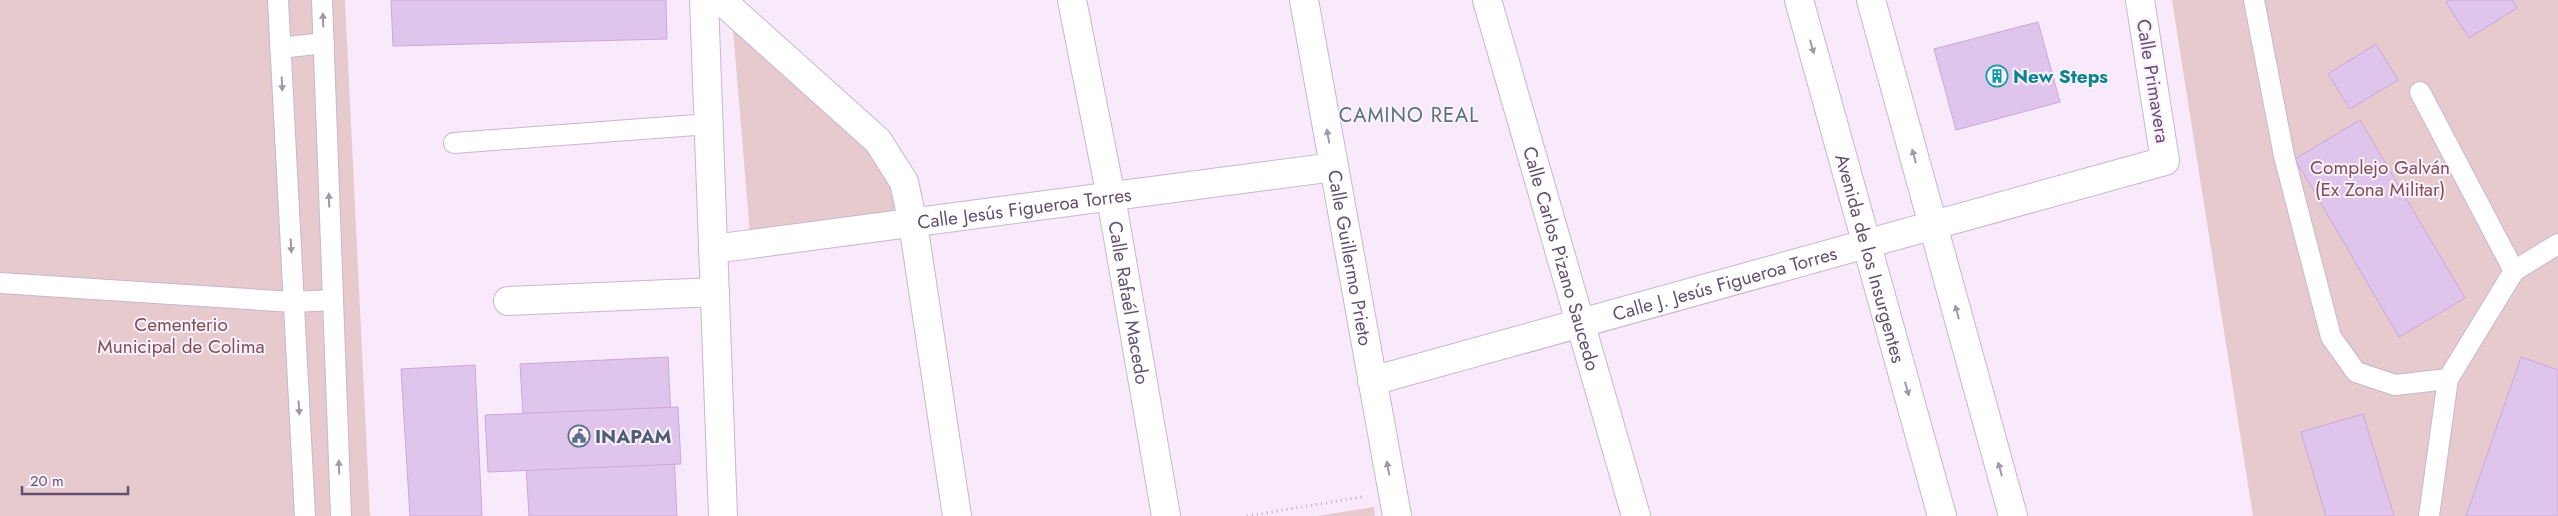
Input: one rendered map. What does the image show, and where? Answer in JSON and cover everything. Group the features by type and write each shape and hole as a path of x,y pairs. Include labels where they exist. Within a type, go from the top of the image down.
{"street":[{"path":"704,0 723,516"},
{"path":"721,0 878,141 904,182 913,223 957,516"},
{"name":"Calle Rafaél Macedo","path":"1072,0 1111,196 1166,516"},
{"name":"Calle Guillermo Prieto","path":"1304,0 1394,504"},
{"name":"Calle Carlos Pizano Saucedo","path":"1487,0 1636,516"},
{"name":"Avenida de los Insurgentes","path":"1799,0 1942,516"},
{"path":"1871,0 2013,516"},
{"name":"Calle Primavera","path":"2140,0 2165,162"},
{"name":"Calle J. Jesús Figueroa Torres","path":"1372,381 2165,162"},
{"name":"Calle Jesús Figueroa Torres","path":"713,249 1334,166"},
{"path":"508,301 715,292"}],"lane":[{"path":"278,0 305,516"},
{"path":"322,0 341,516"},
{"path":"2254,0 2284,156 2330,337 2356,372 2395,385 2448,379"},
{"path":"280,48 324,43"},
{"path":"2420,92 2514,271"},
{"path":"454,143 709,124"},
{"path":"2429,516 2448,379 2514,271 2558,244"},
{"path":"0,283 294,302 333,300"}],"path":[{"path":"1247,516 1394,504"}],"green space":[{"name":"Cementerio Municipal de Colima","path":"0,0 345,0 370,516 0,516"},
{"name":"Complejo Galván (Ex Zona Militar)","path":"2172,0 2558,0 2558,516 2253,516"},
{"path":"733,30 870,151 892,183 895,216 750,233"},
{"path":"1374,507 1375,516 1317,516"}],"building":[{"path":"391,0 666,0 667,39 393,46"},
{"path":"2450,0 2512,0 2517,8 2469,38 2446,2"},
{"name":"New Steps","path":"2038,22 2060,102 1956,130 1934,49"},
{"path":"2376,44 2398,80 2350,109 2328,74"},
{"path":"2360,120 2465,298 2399,337 2295,159"},
{"name":"INAPAM","path":"668,357 671,417 633,418 635,456 674,454 677,516 529,516 520,364"},
{"path":"2521,357 2558,370 2558,516 2466,516"},
{"path":"475,365 482,516 410,516 401,369"},
{"path":"678,407 681,464 488,472 485,415"},
{"path":"2363,414 2394,516 2326,516 2301,432"}],"place":[{"name":"New Steps","path":"1997,76"},
{"name":"INAPAM","path":"579,436"}],"district":[{"name":"CAMINO REAL","path":"1409,115"}]}
